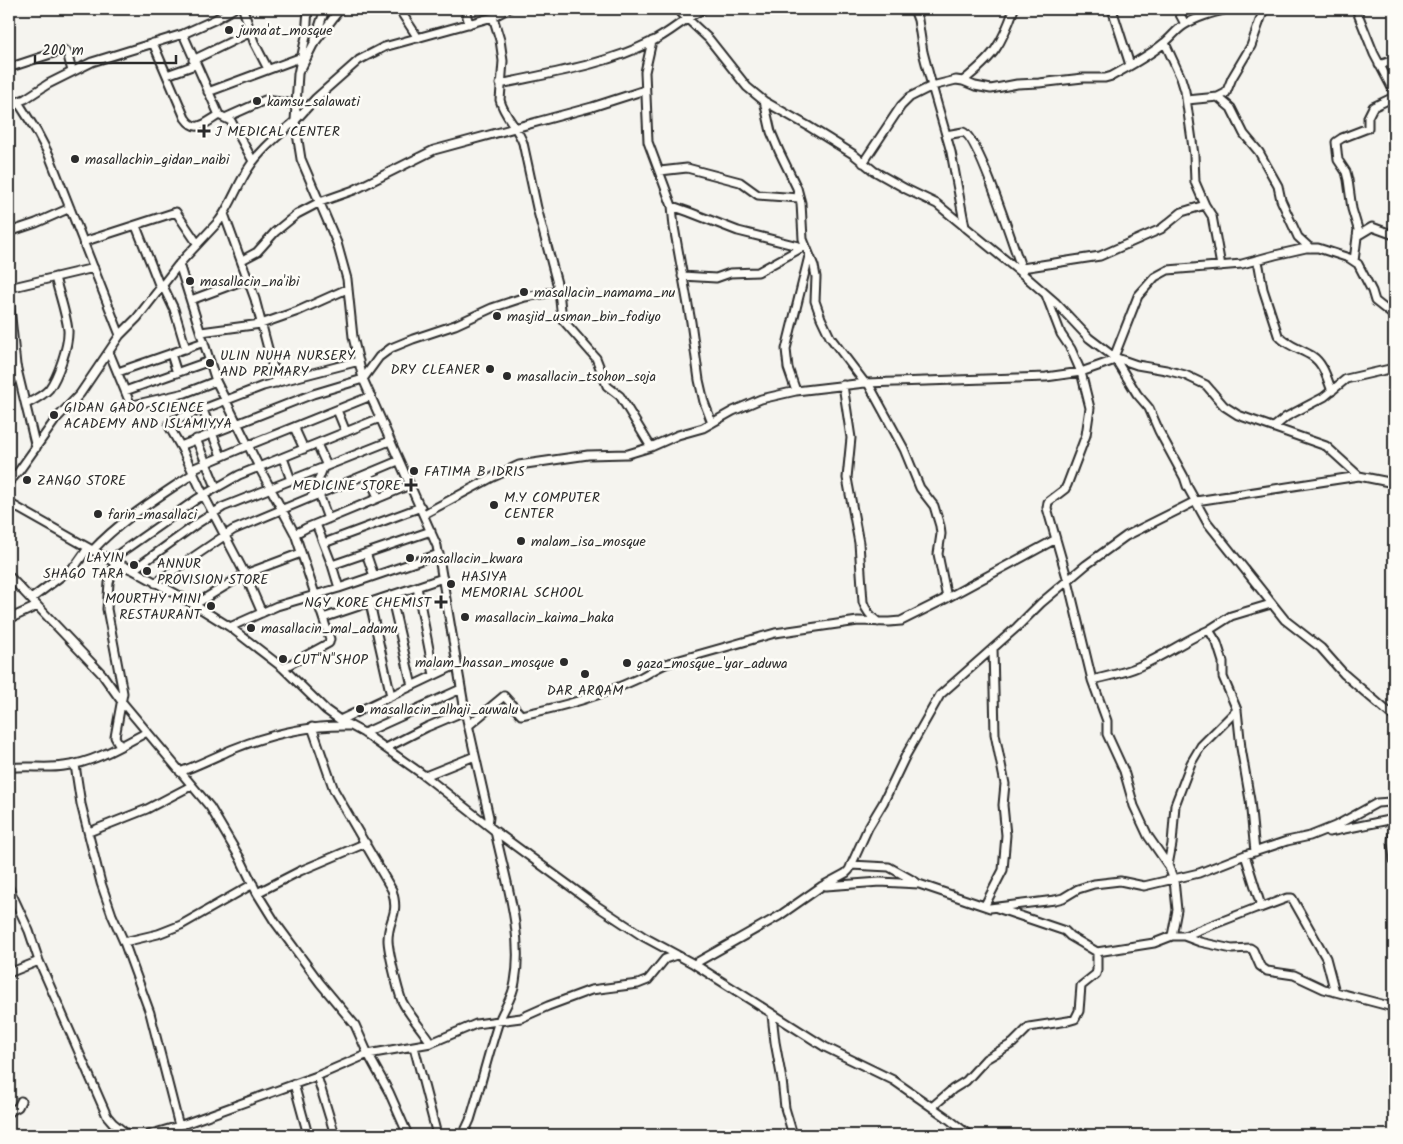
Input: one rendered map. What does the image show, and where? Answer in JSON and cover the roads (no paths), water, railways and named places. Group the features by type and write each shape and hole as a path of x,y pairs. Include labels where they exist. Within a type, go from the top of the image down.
{"street":[{"path":"9,105 92,62 183,34 233,9"},
{"path":"243,9 268,70"},
{"path":"308,9 298,74 295,121 301,159 337,243 347,279 353,337 363,379 398,461 431,531 439,554 456,665 489,817 488,825"},
{"path":"313,45 324,9"},
{"path":"298,74 313,45 340,9"},
{"path":"399,9 418,38"},
{"path":"465,9 469,24"},
{"path":"9,482 56,419 80,394 120,336 137,318 179,264 224,214 247,169 260,152 295,121 316,98 359,60 384,47 469,24 508,9"},
{"path":"677,9 710,39 747,87 764,101 853,154 874,171 937,204 1025,276 1089,338 1114,359 1136,394 1149,408 1161,436 1207,522 1271,604 1285,620 1321,648 1344,674 1394,717"},
{"path":"500,84 567,70 636,49 703,9"},
{"path":"914,9 932,86 951,152 965,227"},
{"path":"963,81 989,60 1002,41 1014,9"},
{"path":"1112,9 1130,65"},
{"path":"1177,9 1185,24"},
{"path":"1198,18 1201,9"},
{"path":"863,163 901,106 910,97 932,86 956,80 975,86 991,88 1084,78 1105,78 1165,43 1185,24 1227,9"},
{"path":"1187,100 1224,95 1251,46 1264,9"},
{"path":"1356,9 1379,64 1394,92"},
{"path":"495,14 503,61 500,84 502,106 521,136 523,143 537,208 559,292 562,319 596,358 607,386 620,396 651,447"},
{"path":"167,75 251,32"},
{"path":"183,34 208,92 222,117 231,121 253,162"},
{"path":"652,41 645,72 645,90 648,104 648,142 672,206 699,380 704,402 712,423"},
{"path":"153,43 185,118 194,127 265,100 296,104"},
{"path":"1165,43 1181,78 1187,100 1194,155 1195,182 1212,216 1221,266"},
{"path":"14,66 63,50 67,52 72,71"},
{"path":"208,92 302,56"},
{"path":"1379,64 1394,60"},
{"path":"242,260 257,252 275,232 298,214 320,202 354,190 434,150 592,107 645,90"},
{"path":"1218,97 1232,108 1244,134 1259,152 1278,186 1281,200 1298,237 1310,248"},
{"path":"1354,261 1358,229 1352,209 1348,180 1338,160 1336,142 1368,128 1368,116 1373,106 1394,97"},
{"path":"764,101 772,132 800,198 803,239 816,277 815,301 821,318 830,337 867,383 904,449 920,488 934,506 940,526 941,534 938,554 947,598"},
{"path":"18,102 49,155 120,336"},
{"path":"946,135 963,132 969,135 985,167 1025,276"},
{"path":"660,171 687,168 740,182 758,195 800,198"},
{"path":"1022,268 1100,256 1161,229 1182,212 1205,205"},
{"path":"672,206 738,231 806,251"},
{"path":"9,232 36,223 70,208"},
{"path":"83,242 176,212 197,244"},
{"path":"224,214 242,260 277,383"},
{"path":"136,226 161,286 174,308 186,349"},
{"path":"1357,236 1372,227 1394,235"},
{"path":"1114,359 1138,296 1155,277 1168,270 1242,264 1310,248 1330,251 1354,261 1362,271 1378,304 1394,316"},
{"path":"682,276 716,278 730,273 758,272 806,251"},
{"path":"796,391 788,368 786,349 806,251"},
{"path":"1256,260 1278,335 1282,341 1312,356 1320,363 1332,391"},
{"path":"179,264 216,381 270,489 295,534 330,639 329,643 283,668"},
{"path":"9,288 94,268"},
{"path":"26,404 49,389 68,340 68,328 55,277"},
{"path":"191,300 247,279"},
{"path":"201,332 261,324 298,311 347,289"},
{"path":"182,449 182,445 237,422 313,394 363,379 380,357 398,346 454,325 492,308 525,297 559,292"},
{"path":"1046,295 1061,334 1071,349 1081,372 1088,399 1089,422 1067,485 1047,505 1092,680 1107,721 1107,734 1124,771 1134,806 1148,836 1168,865 1174,880 1177,910 1172,936"},
{"path":"9,298 15,358 36,448"},
{"path":"1378,304 1394,307"},
{"path":"118,372 204,342"},
{"path":"110,352 130,403 136,405 186,392 216,381"},
{"path":"171,354 177,373"},
{"path":"324,543 422,511 519,465 588,455 628,454 651,447 678,435 697,430 761,399 796,391 867,383 1046,377 1081,372 1114,359 1185,375 1206,385 1224,406 1238,415 1326,446 1359,476"},
{"path":"126,391 210,360"},
{"path":"262,613 245,574 170,428 170,422 254,390 359,361"},
{"path":"1274,427 1286,417 1332,391 1346,379 1394,368"},
{"path":"843,385 851,438 847,478 860,543 863,602 870,616 878,622"},
{"path":"31,599 76,566 90,549 108,533 205,463 371,396"},
{"path":"203,410 221,456"},
{"path":"337,410 346,432"},
{"path":"120,746 115,737 123,693 106,609 113,561 204,494 239,474 380,418"},
{"path":"294,427 304,449"},
{"path":"196,439 216,487"},
{"path":"133,570 214,513 236,502 390,441"},
{"path":"318,444 325,467 316,496 328,519"},
{"path":"283,458 291,480"},
{"path":"155,582 225,534 398,461"},
{"path":"368,474 378,497"},
{"path":"694,964 779,916 849,870 868,828 883,803 937,698 1041,603 1086,565 1126,536 1196,501 1359,476 1394,483"},
{"path":"295,534 410,484"},
{"path":"9,503 90,549 155,582 230,627 283,668 307,692 340,720 364,733 425,776 495,831 597,906 644,937 694,964 825,1047 893,1080 969,1135"},
{"path":"316,524 339,588"},
{"path":"332,565 431,531"},
{"path":"468,726 504,696 521,715 559,708 635,680 655,668 669,663 775,633 858,621 889,622 901,620 947,598 1056,539"},
{"path":"194,605 245,574 301,553"},
{"path":"366,553 374,576"},
{"path":"230,627 285,603 339,588 439,554"},
{"path":"9,576 102,674 122,702 210,807 276,922 320,983 356,1024 368,1054 389,1092 408,1135"},
{"path":"323,618 443,578"},
{"path":"417,587 434,675"},
{"path":"391,595 412,686"},
{"path":"370,602 391,696"},
{"path":"1092,680 1142,666 1231,616 1271,604"},
{"path":"9,619 37,606"},
{"path":"1209,630 1217,643 1222,662 1223,677 1237,710 1250,800 1255,852"},
{"path":"985,906 1003,870 1006,835 1003,805 1005,784 994,734 993,648"},
{"path":"340,720 456,665"},
{"path":"364,733 461,689"},
{"path":"1168,865 1172,844 1174,805 1191,763 1201,746 1237,710"},
{"path":"386,748 427,727 465,711"},
{"path":"180,772 271,736 312,727 351,726"},
{"path":"312,727 334,790 392,890 396,901 396,911 388,943 402,1001 431,1043"},
{"path":"9,768 75,765 147,732"},
{"path":"425,776 475,756"},
{"path":"75,765 81,804 101,883 150,1013 180,1126"},
{"path":"89,832 147,809 191,786"},
{"path":"1310,836 1334,826 1372,805 1390,802 1394,806"},
{"path":"851,865 889,867 919,884 990,908 1063,898 1078,889 1109,882 1120,881 1144,886 1174,880 1199,873 1245,855 1310,836 1394,818"},
{"path":"1394,824 1392,842 1394,860"},
{"path":"463,1135 470,1120 500,1020 512,997 517,964 516,930 512,905 495,831"},
{"path":"258,893 300,871 366,843"},
{"path":"1245,855 1261,900 1260,908"},
{"path":"822,886 874,882 919,884"},
{"path":"124,942 158,934 181,925 253,884"},
{"path":"9,888 107,1116 128,1135"},
{"path":"997,907 1065,931 1097,952 1154,943 1172,936 1184,936 1287,898 1292,898 1326,958 1335,992"},
{"path":"1184,936 1200,942 1232,949 1250,948 1264,970 1294,975 1335,992 1393,1006 1394,1019"},
{"path":"932,1107 953,1089 966,1081 986,1059 1013,1044 1029,1027 1075,1019 1079,1011 1081,986 1097,970 1097,952"},
{"path":"148,1135 180,1126 317,1076 368,1054 431,1043 476,1024 528,1016 548,1006 591,990 630,986 648,980 662,961 677,955"},
{"path":"9,973 39,961"},
{"path":"772,1015 785,1108 793,1135"},
{"path":"414,1047 437,1135"},
{"path":"317,1076 335,1135"},
{"path":"294,1084 308,1135"},
{"path":"9,1112 18,1107 21,1101"}],"place":[{"name":"juma'at_mosque","path":"229,30"},
{"name":"kamsu_salawati","path":"257,101"},
{"name":"J MEDICAL CENTER","path":"204,131"},
{"name":"masallachin_gidan_naibi","path":"75,159"},
{"name":"masallacin_na'ibi","path":"190,281"},
{"name":"masallacin_namama_nu","path":"524,292"},
{"name":"masjid_usman_bin_fodiyo","path":"497,316"},
{"name":"ULIN NUHA NURSERY AND PRIMARY","path":"210,363"},
{"name":"DRY CLEANER","path":"490,369"},
{"name":"masallacin_tsohon_soja","path":"507,376"},
{"name":"GIDAN GADO SCIENCE ACADEMY AND ISLAMIYYA","path":"54,415"},
{"name":"FATIMA B IDRIS","path":"414,471"},
{"name":"ZANGO STORE","path":"27,480"},
{"name":"MEDICINE STORE","path":"411,485"},
{"name":"M.Y COMPUTER CENTER","path":"494,505"},
{"name":"farin_masallaci","path":"98,514"},
{"name":"malam_isa_mosque","path":"521,541"},
{"name":"masallacin_kwara","path":"410,558"},
{"name":"LAYIN SHAGO TARA","path":"134,565"},
{"name":"ANNUR PROVISION STORE","path":"147,571"},
{"name":"HASIYA MEMORIAL SCHOOL","path":"451,584"},
{"name":"NGY KORE CHEMIST","path":"441,602"},
{"name":"MOURTHY MINI RESTAURANT","path":"211,606"},
{"name":"masallacin_kaima_haka","path":"465,617"},
{"name":"masallacin_mal_adamu","path":"251,628"},
{"name":"CUT''N''SHOP","path":"283,659"},
{"name":"malam_hassan_mosque","path":"564,662"},
{"name":"gaza_mosque_'yar_aduwa","path":"627,663"},
{"name":"DAR ARQAM","path":"585,674"},
{"name":"masallacin_alhaji_auwalu","path":"360,709"}]}
